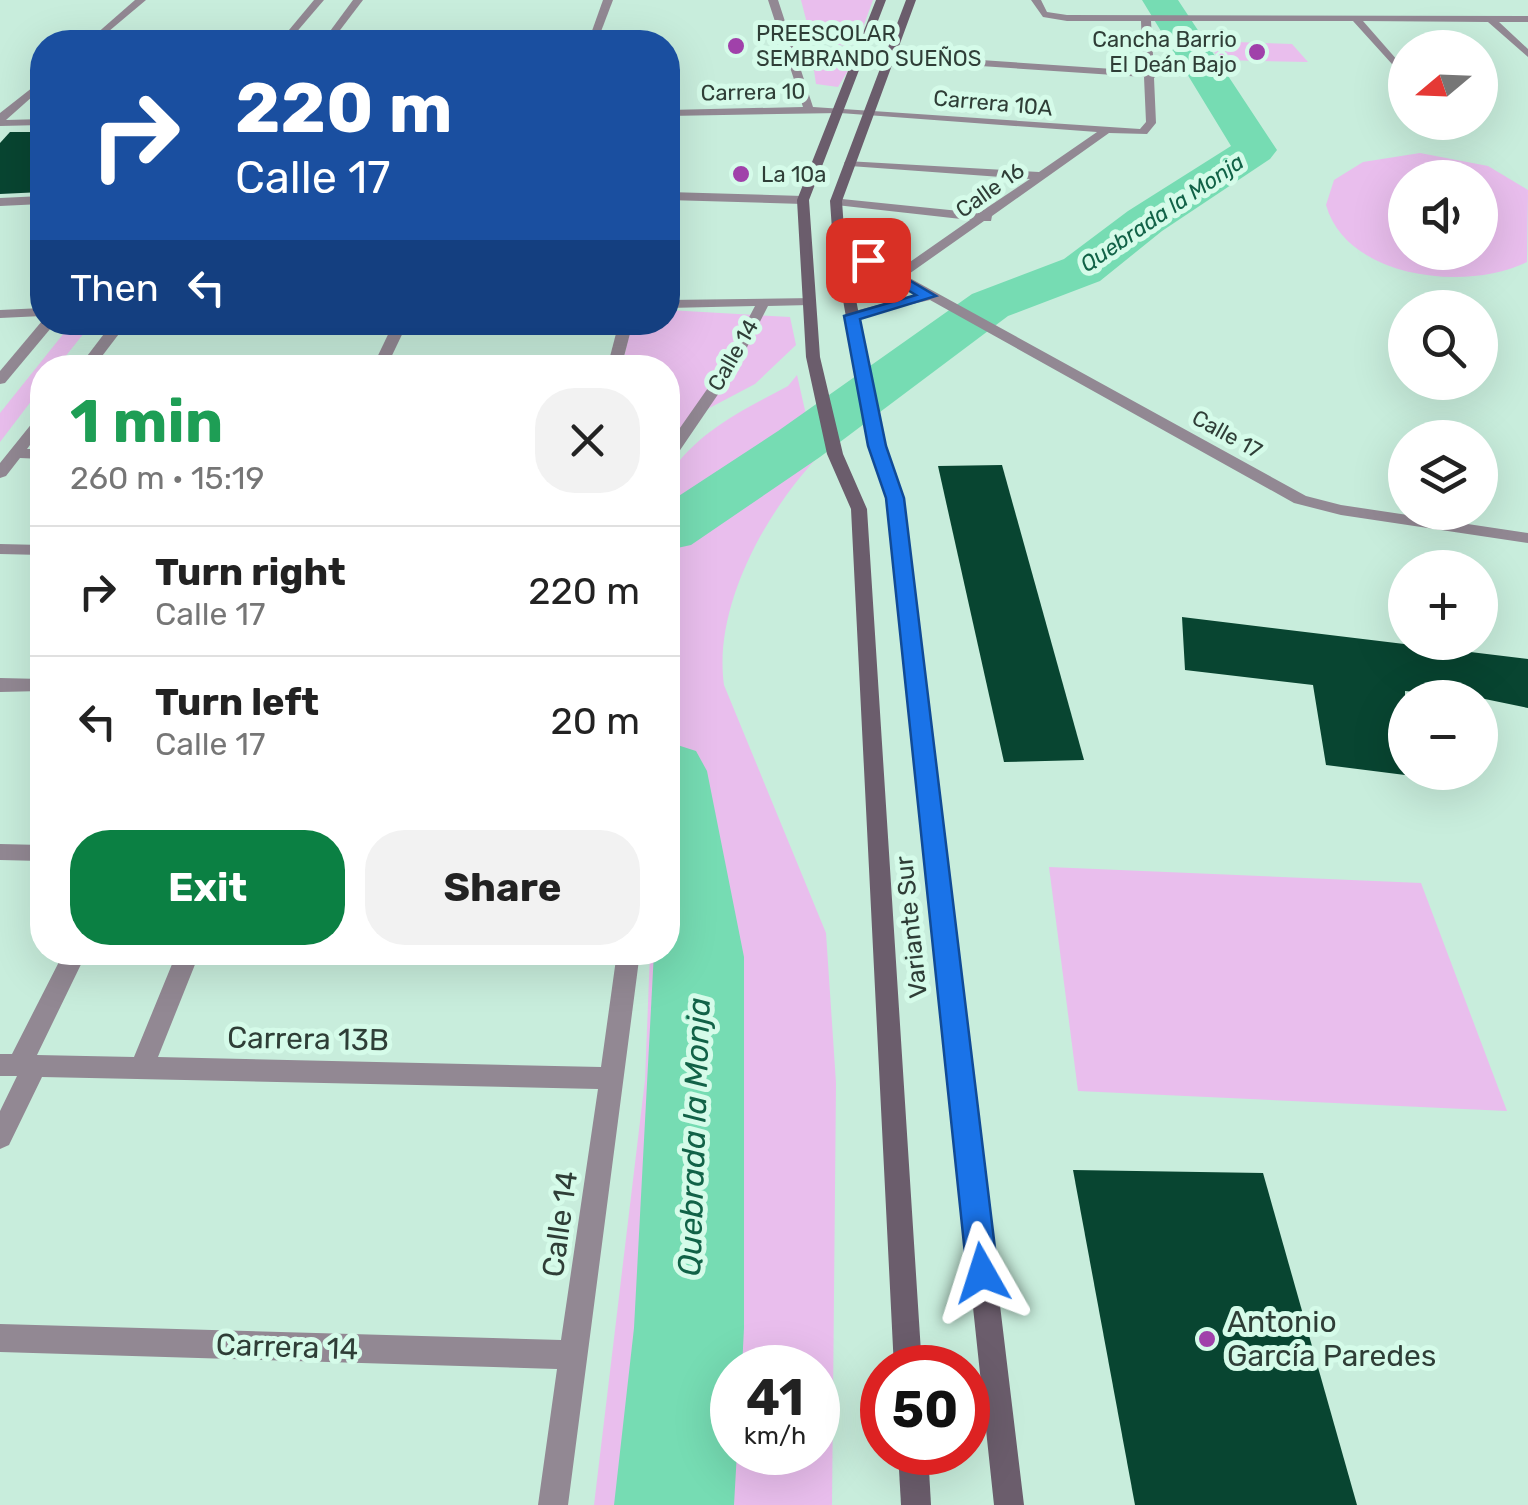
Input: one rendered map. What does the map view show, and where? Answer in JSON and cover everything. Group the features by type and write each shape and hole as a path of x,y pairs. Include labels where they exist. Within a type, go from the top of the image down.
{"main road":[{"path":"804,200 880,0"},
{"path":"836,202 912,0"},
{"name":"Variante Sur","path":"804,200 813,356 835,454 859,509 907,1345"},
{"name":"Variante Sur","path":"836,202 839,244 877,446 895,498 1008,1505"},
{"path":"914,1475 916,1505"}],"street":[{"path":"105,30 141,0"},
{"path":"294,30 320,0"},
{"path":"335,30 358,0"},
{"path":"597,30 608,0"},
{"path":"772,0 809,111"},
{"path":"1036,0 1043,14 1146,20 1528,19"},
{"path":"1355,18 1388,56"},
{"path":"1490,19 1528,54"},
{"path":"892,57 1152,75 1146,20"},
{"name":"Carrera 10A","path":"840,110 1142,132 1151,123 1152,75"},
{"path":"30,92 6,110 0,121 30,122"},
{"name":"Carrera 10","path":"680,114 840,110"},
{"name":"Calle 16","path":"896,277 987,218 1104,132"},
{"path":"850,163 1044,176"},
{"path":"680,196 804,200"},
{"path":"0,202 30,201"},
{"path":"836,202 987,218"},
{"name":"Calle 17","path":"839,244 1300,500 1341,510 1528,538"},
{"path":"852,316 929,296"},
{"path":"680,304 810,301"},
{"name":"Calle 14","path":"680,439 731,365 763,303"},
{"path":"0,314 30,313"},
{"path":"0,380 38,335"},
{"path":"95,355 111,335"},
{"path":"0,473 30,435"},
{"path":"15,454 30,454"},
{"path":"0,549 30,550"},
{"path":"0,685 30,686"},
{"path":"0,852 30,853"},
{"path":"0,1137 18,1066 69,965"},
{"path":"142,1068 184,965"},
{"name":"Calle 14","path":"553,1505 628,965"},
{"name":"Carrera 13B","path":"18,1066 614,1078"},
{"name":"Carrera 14","path":"0,1338 574,1355"}],"shaded area":[{"path":"801,0 873,0 857,44 845,46 811,39"},
{"name":"Cancha Barrio El Deán Bajo","path":"1207,41 1292,44 1308,62 1220,60"},
{"path":"825,50 857,56 838,87 816,84 812,57"},
{"path":"1420,153 1457,160 1388,160 1388,265 1358,249 1338,230 1326,205 1334,180 1363,162"},
{"path":"1498,172 1528,190 1527,262 1502,271 1473,276 1406,270 1498,270"},
{"path":"680,311 790,317 796,345 755,384 698,414 680,430 680,355 625,355 629,335 680,335"},
{"path":"62,335 82,335 67,355 46,355"},
{"path":"797,375 816,459 779,507 747,563 727,625 724,685 826,933 836,1083 834,1345 710,1345 710,1475 832,1475 832,1505 594,1505 645,1080 650,965 680,965 680,460 707,434 788,386"},
{"path":"30,376 30,403 0,442 0,413"},
{"path":"1049,867 1421,883 1507,1111 1078,1091"}],"building":[{"path":"10,132 30,132 30,193 0,194 0,143"},
{"path":"1002,465 1084,760 1004,762 938,466"},
{"path":"1182,617 1388,642 1388,660 1498,660 1498,655 1528,659 1528,708 1498,702 1498,680 1388,680 1388,773 1326,765 1313,685 1185,670"},
{"name":"Antonio García Paredes","path":"1073,1170 1263,1173 1357,1505 1135,1505"}],"waterway":[{"name":"Quebrada la Monja","path":"680,523 799,444 990,305 1082,270 1145,221 1255,150 1160,0"},
{"name":"Quebrada la Monja","path":"674,1505 689,1328 699,957 680,843"}],"place":[{"name":"PREESCOLAR SEMBRANDO SUEÑOS","path":"736,46"},
{"name":"Cancha Barrio El Deán Bajo","path":"1257,52"},
{"name":"La 10a","path":"741,174"},
{"name":"Antonio García Paredes","path":"1207,1339"}],"route":[{"path":"868,260 929,296 852,316 861,346 877,446 895,498 982,1273"}]}
